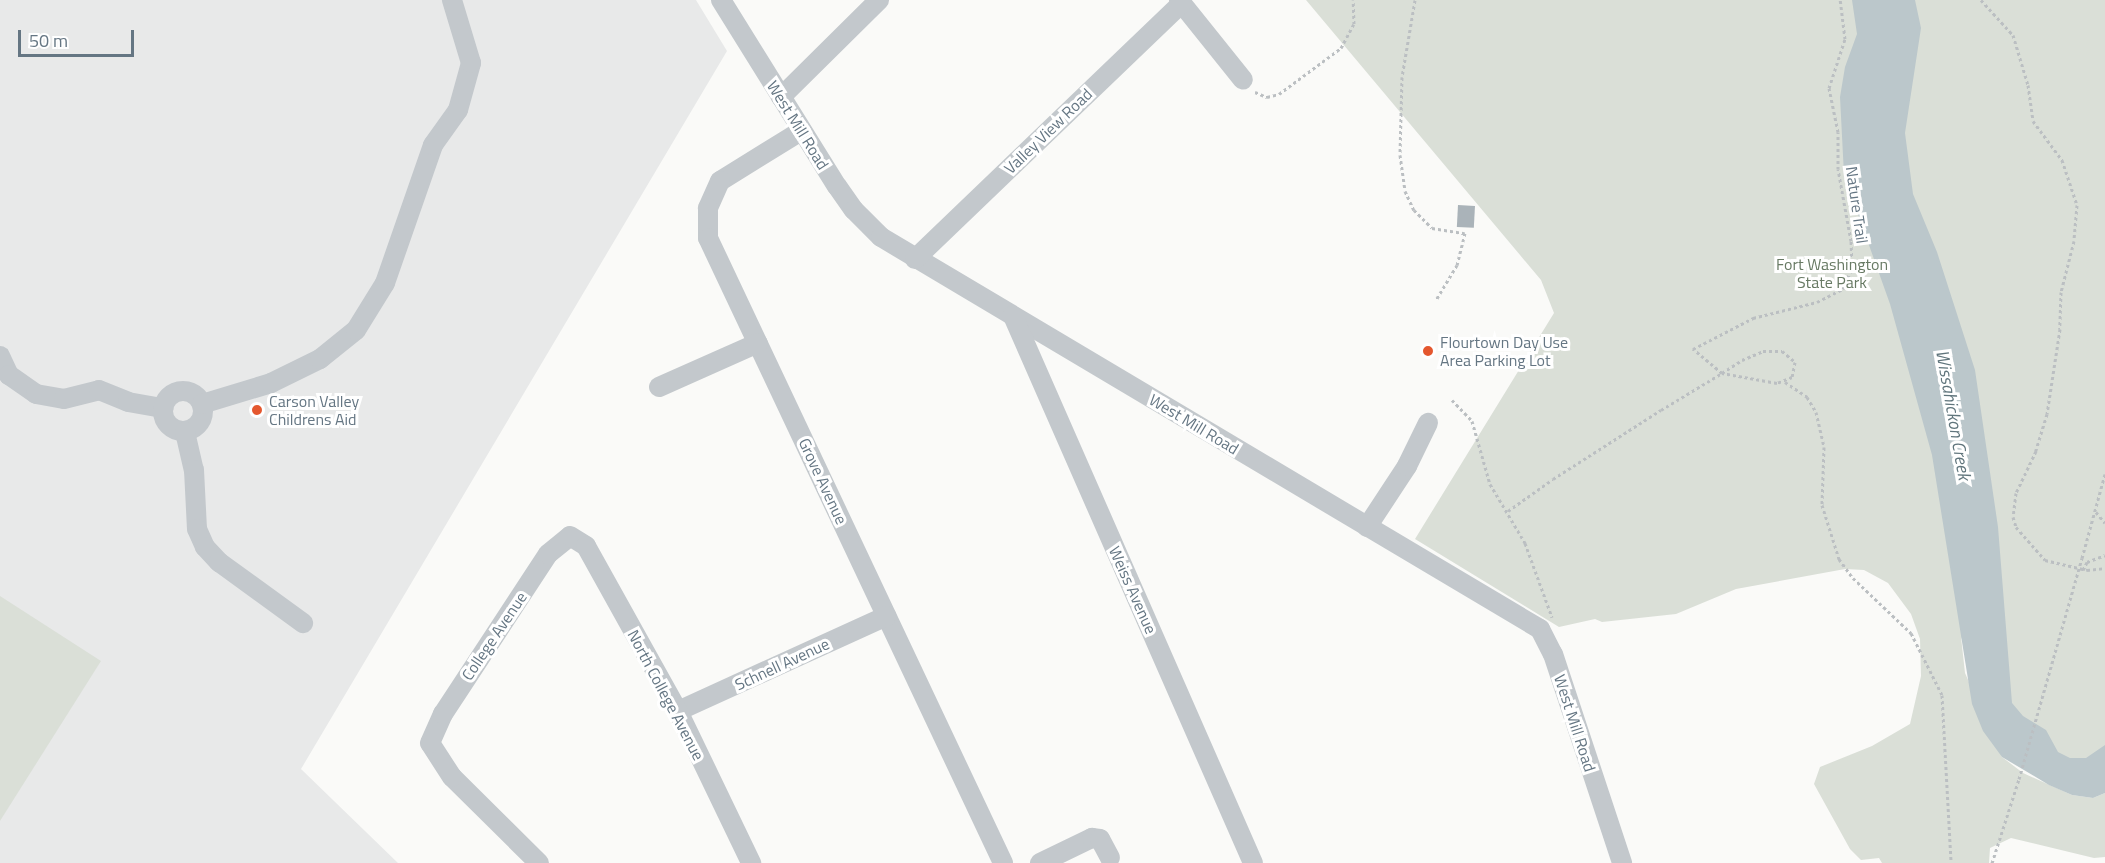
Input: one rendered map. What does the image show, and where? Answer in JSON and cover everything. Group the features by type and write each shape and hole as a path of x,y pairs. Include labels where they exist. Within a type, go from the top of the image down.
{"street":[{"path":"202,404 271,383 320,359 356,330 385,283 433,145 458,110 471,63 452,0"},
{"name":"West Mill Road","path":"721,0 801,131 854,210 881,237 1540,629 1553,654 1622,863"},
{"path":"781,97 879,0"},
{"path":"1180,2 1243,80"},
{"name":"Valley View Road","path":"915,259 1180,2"},
{"name":"Grove Avenue","path":"801,131 720,182 708,208 708,238 1003,863"},
{"name":"Weiss Avenue","path":"1013,316 1253,863"},
{"path":"659,387 758,343"},
{"path":"0,356 9,375 36,394 64,399 99,390 128,402 163,408"},
{"path":"181,391 194,394 202,404 200,422 186,432 168,426 163,408 169,396 181,391"},
{"path":"1367,527 1407,466 1428,423"},
{"path":"186,432 194,470 197,529 205,547 219,562 303,623"},
{"name":"North College Avenue","path":"570,536 586,546 678,711 751,863"},
{"name":"College Avenue","path":"539,863 452,777 430,743 443,714 548,554 570,536"},
{"name":"Schnell Avenue","path":"678,711 886,616"},
{"path":"1040,863 1092,838 1100,839 1110,858"}],"path":[{"path":"1243,80 1257,94 1267,97 1280,94 1310,74 1341,48 1354,24 1353,0"},
{"path":"1415,0 1402,77 1400,154 1405,191 1414,210 1432,228 1465,233"},
{"name":"Nature Trail","path":"1722,373 1693,349 1753,318 1817,302 1843,289 1852,268 1851,241 1838,169 1838,132 1829,88 1845,39 1840,0"},
{"path":"1981,0 2013,35 2028,84 2033,121 2062,160 2077,206 2074,241 2061,292 2060,329 2047,414 2036,451 2016,493 2013,518 2016,527 2045,560 2083,570 2105,568"},
{"path":"1436,300 1457,264 1465,227"},
{"path":"1508,511 1722,373 1762,351 1782,351 1795,362 1792,377 1785,382"},
{"path":"1722,373 1785,382 1807,397 1816,412 1824,447 1822,505 1839,559 1853,578 1911,633 1942,695 1951,863"},
{"path":"1452,400 1472,421 1486,474 1525,543 1556,627"},
{"path":"1992,863 2019,779 2105,474"},
{"path":"2096,512 2105,523"},
{"path":"2083,570 2087,562 2105,555"}],"shaded area":[{"name":"Carson Valley Childrens Aid","path":"0,0 696,0 727,51 301,769 398,863 0,863"}],"green space":[{"name":"Fort Washington State Park","path":"1306,0 2105,0 2105,774 2005,739 1961,637 1965,673 2002,757 2023,773 2072,795 2093,798 2105,793 2105,857 2094,858 2011,838 1990,848 1989,863 1882,863 1879,858 1861,860 1850,849 1814,784 1820,767 1872,746 1910,724 1921,676 1920,639 1911,614 1888,583 1864,570 1845,569 1736,589 1676,614 1602,622 1595,619 1559,627 1415,539 1554,313 1541,280"},
{"path":"0,596 101,661 0,821"}],"water":[{"name":"Wissahickon Creek","path":"1852,0 1915,0 1921,28 1905,133 1913,194 1937,252 1975,370 1998,527 2012,703 2023,716 2046,730 2058,752 2070,758 2086,758 2105,745 2105,793 2093,798 2072,795 2049,785 2002,757 1983,731 1972,704 1932,455 1890,304 1844,175 1840,97 1845,67 1857,34"}],"building":[{"path":"1458,205 1475,206 1474,228 1457,227"}],"place":[{"name":"Flourtown Day Use Area Parking Lot","path":"1428,351"},
{"name":"Carson Valley Childrens Aid","path":"257,410"}]}
